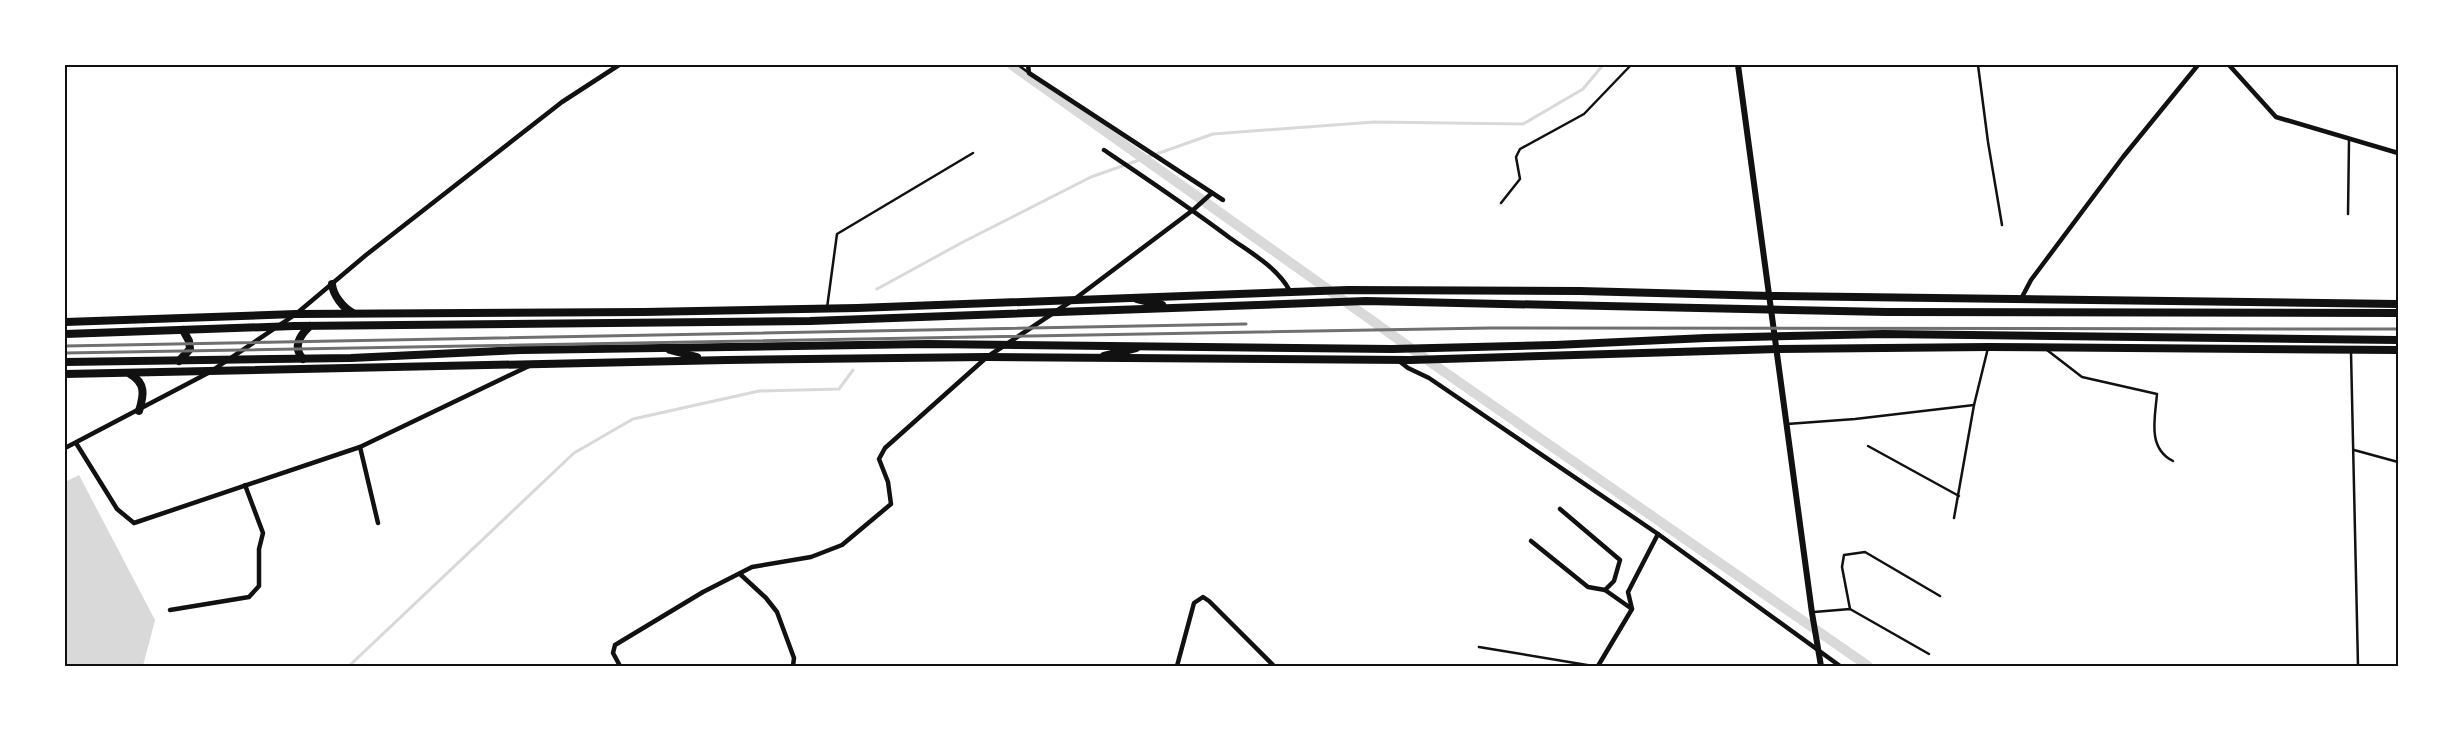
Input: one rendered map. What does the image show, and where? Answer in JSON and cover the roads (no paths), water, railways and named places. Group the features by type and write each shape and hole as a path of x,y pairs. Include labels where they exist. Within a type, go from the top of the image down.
{"main road":[{"path":"1738,65 1771,296 1812,613 1821,666"},
{"path":"332,284 337,297 344,306 355,314"},
{"path":"65,322 296,314 644,312 857,308 1128,296 1348,290 1580,291 1771,296 2398,304"},
{"path":"1128,296 1172,307"},
{"path":"65,334 275,326 810,321 1329,302 1772,310 2398,313"},
{"path":"2231,312 2269,302"},
{"path":"810,321 857,308"},
{"path":"303,359 297,345 299,338 310,326"},
{"path":"179,361 190,349 189,341 183,330"},
{"path":"65,362 303,359 521,350 928,344 1392,349 1884,334 2398,340"},
{"path":"1090,360 1144,345"},
{"path":"65,374 210,372 537,362 988,357 1090,360 1410,360 1778,350 1988,347 2398,350"},
{"path":"658,348 702,358 727,360"},
{"path":"128,373 141,382 144,395 139,411"}],"street":[{"path":"65,448 139,411 210,372 275,326 296,314 562,102 619,65"},
{"path":"1028,65 1028,73 1211,194 1223,200"},
{"path":"2020,299 2031,280 2123,157 2198,65"},
{"path":"2229,65 2276,117 2398,152"},
{"path":"1104,150 1194,210 1268,265 1284,280 1290,291"},
{"path":"620,666 613,654 615,645 703,592 752,566 811,557 842,545 891,504 888,482 879,459 884,448 1003,345 1076,298 1194,210 1211,194"},
{"path":"1398,360 1408,368 1428,378 1658,534 1840,666"},
{"path":"76,443 117,509 134,523 360,447 537,362"},
{"path":"360,447 378,523"},
{"path":"170,610 249,597 259,586 259,549 263,533 246,485"},
{"path":"1560,510 1620,560 1614,581 1605,590"},
{"path":"1598,666 1632,608 1628,592 1658,534"},
{"path":"1531,541 1588,587 1605,590 1632,608"},
{"path":"740,574 766,598 776,612 794,658 793,666"},
{"path":"1177,666 1194,603 1203,598 1209,601 1274,666"}],"lane":[{"path":"1018,65 1028,73"},
{"path":"1501,203 1520,179 1516,157 1520,149 1584,114 1631,65"},
{"path":"1978,65 1988,142 2002,225"},
{"path":"2348,214 2349,138"},
{"path":"827,308 837,234 974,154"},
{"path":"1954,518 1974,405 1988,347"},
{"path":"2044,348 2082,378 2157,394 2154,434 2157,446 2166,457 2173,461"},
{"path":"2351,350 2358,666"},
{"path":"1787,424 1855,419 1974,405"},
{"path":"1868,446 1959,496"},
{"path":"2353,450 2398,462"},
{"path":"1850,609 1842,567 1844,555 1865,552 1940,596"},
{"path":"1812,613 1850,609 1929,654"},
{"path":"1479,647 1593,666"}],"waterway":[{"path":"1012,65 1443,371 1868,666"},
{"path":"877,289 963,242 1091,177 1213,134 1374,122 1523,124 1583,89 1603,65"},
{"path":"349,666 574,453 633,419 759,391 839,389 853,370"}],"railway":[{"path":"65,346 1246,324"},
{"path":"65,353 1490,328 2398,329"}]}
